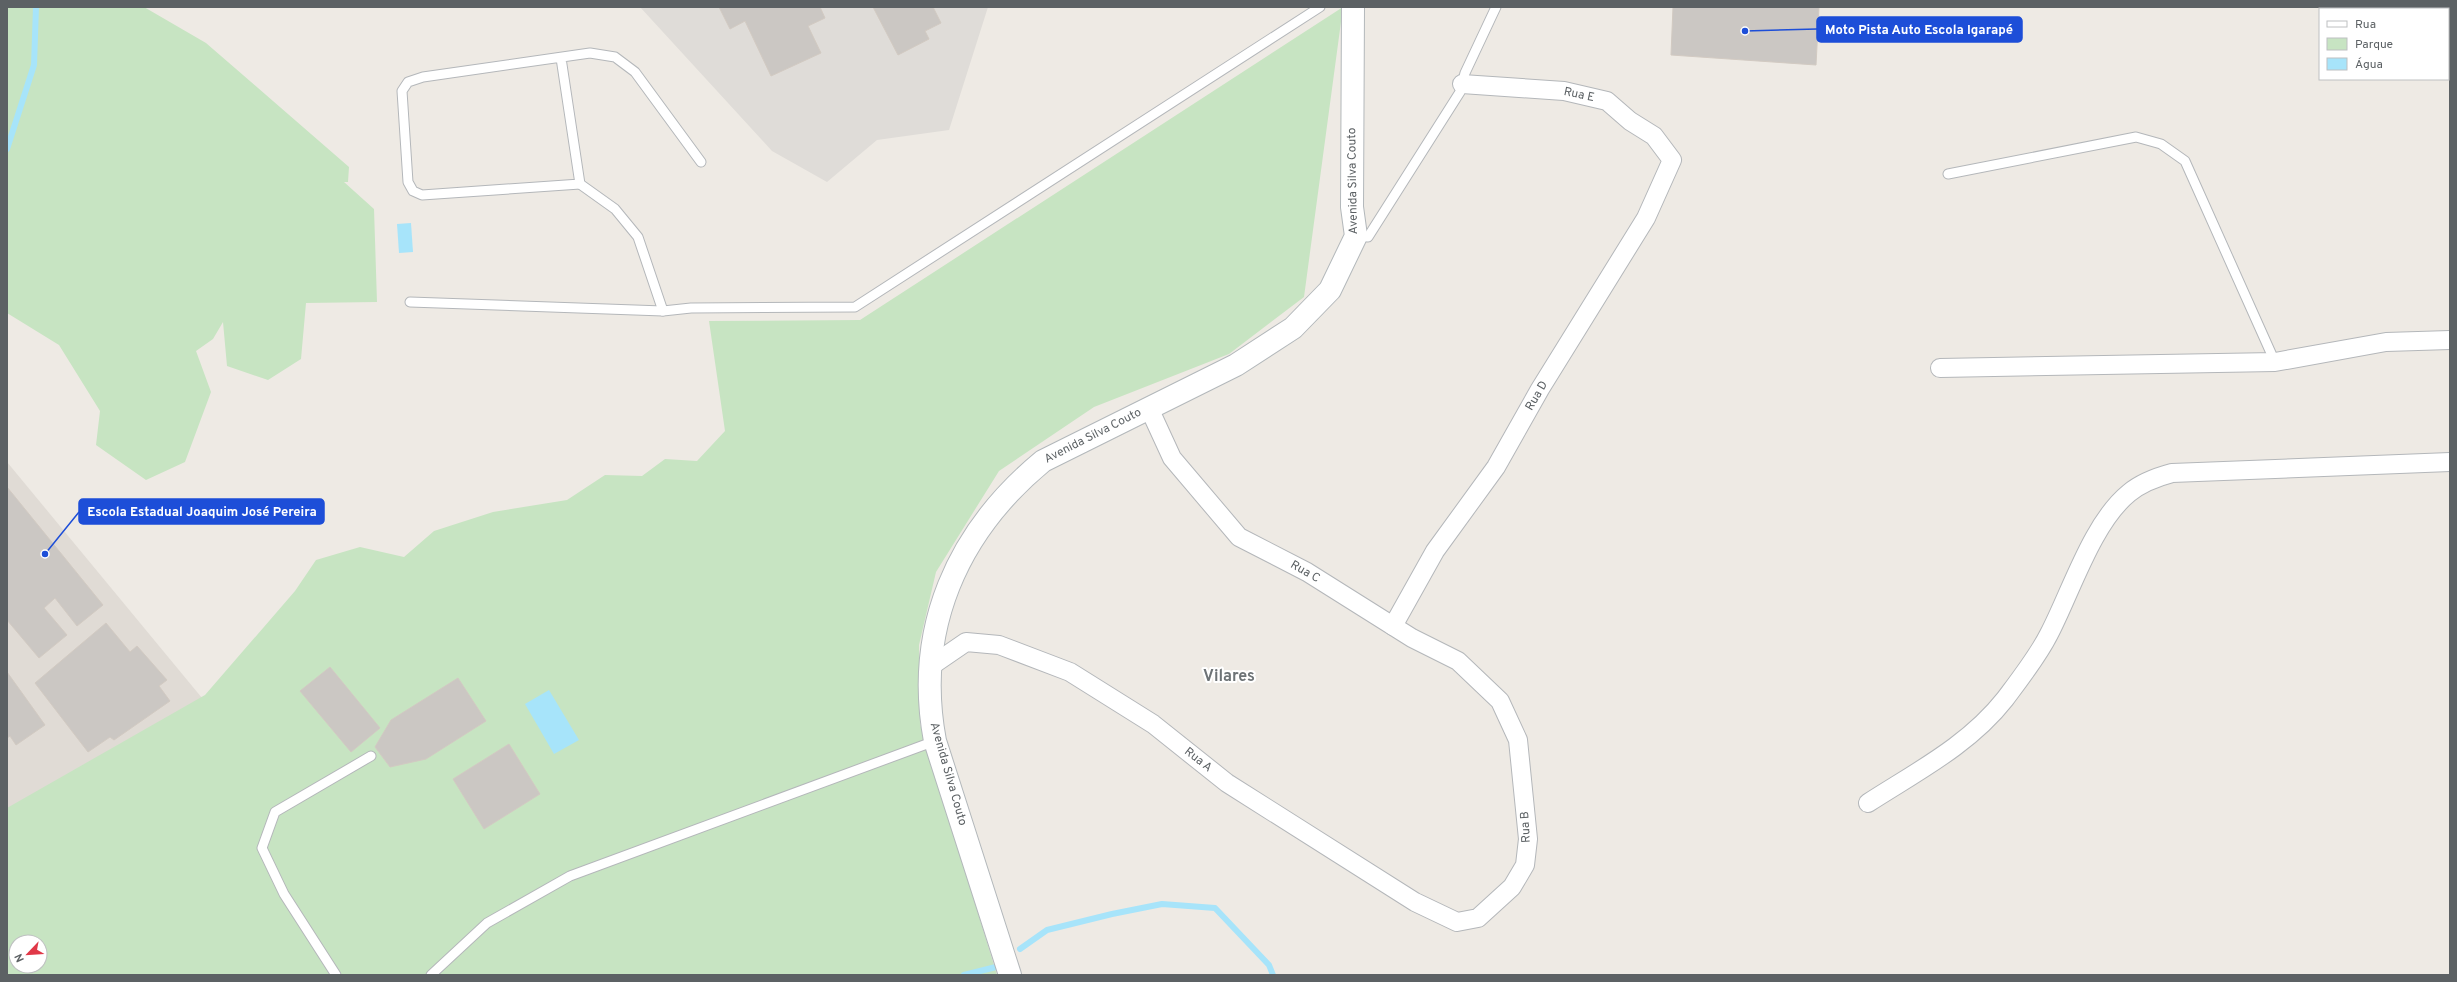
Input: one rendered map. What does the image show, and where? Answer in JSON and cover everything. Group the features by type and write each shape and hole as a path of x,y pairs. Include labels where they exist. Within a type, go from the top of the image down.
{"main road":[{"name":"Avenida Silva Couto","path":"1010,975 936,741 928,689 932,646 942,601 954,570 989,513 1017,483 1043,461 1236,365 1293,328 1330,290 1356,236 1352,207 1353,7"}],"street":[{"name":"Rua E","path":"1462,84 1564,91 1607,101 1630,121 1654,136 1672,160"},
{"name":"Rua D","path":"1393,626 1435,551 1496,467 1540,389 1646,218 1672,160"},
{"path":"1940,368 2275,362 2386,342 2450,340"},
{"name":"Rua C","path":"1149,408 1172,458 1239,537 1306,572 1393,626 1458,662 1500,701"},
{"path":"1868,802 1961,744 2004,700 2049,636 2086,555 2109,515 2129,493 2151,479 2172,472 2450,462"},
{"name":"Rua A","path":"931,666 966,642 999,645 1070,672 1152,724 1234,787 1415,902 1457,922"},
{"name":"Rua B","path":"1457,922 1478,918 1483,914 1512,887 1525,865 1528,838 1518,740 1500,701"}],"lane":[{"path":"410,302 663,311 691,308 855,307 1320,7"},
{"path":"1356,236 1368,237 1460,92 1462,84 1496,7"},
{"path":"663,311 638,237 615,209 580,184 422,195 413,192 408,182 402,91 408,82 423,77 590,53 615,57 635,72 701,162"},
{"path":"561,58 580,184"},
{"path":"1948,174 2136,137 2161,144 2185,161 2275,362"},
{"path":"431,975 487,923 570,876 936,741"},
{"path":"336,975 284,894 262,848 275,812 371,756"}],"shaded area":[{"path":"640,7 988,7 949,130 877,140 827,182 772,151"},
{"path":"7,462 202,698 7,812"}],"green space":[{"path":"7,7 144,7 206,43 349,167 348,182 344,182 374,209 377,302 306,303 301,359 268,380 227,366 223,322 213,339 196,351 211,392 185,462 146,480 96,445 100,411 59,345 7,313"},
{"path":"1343,7 1304,297 1229,354 1094,407 999,471 936,572 919,645 920,724 997,975 7,975 7,808 205,695 295,591 316,560 360,547 404,557 434,531 493,512 567,500 605,475 642,476 665,459 697,461 725,431 709,321 860,320"}],"water":[{"path":"411,223 413,252 399,253 397,224"},
{"path":"549,690 579,740 554,754 525,704"}],"building":[{"path":"719,7 820,7 825,18 808,26 821,53 771,76 745,21 730,29"},
{"path":"873,7 933,7 941,23 925,31 929,39 898,55"},
{"path":"1673,7 1819,7 1816,65 1671,55"},
{"path":"7,487 103,605 77,626 55,598 44,608 67,635 39,658 7,620"},
{"path":"106,623 130,652 137,646 167,680 159,686 170,701 114,740 110,737 88,752 35,683"},
{"path":"330,667 380,728 351,752 300,691"},
{"path":"7,672 45,725 16,745 10,736 7,738"},
{"path":"458,678 486,721 426,759 390,767 375,747 391,720"},
{"path":"509,744 540,794 484,829 453,779"}],"waterway":[{"path":"7,149 34,65 36,7"},
{"path":"1020,949 1047,930 1112,914 1162,904 1215,908 1269,965 1273,975"},
{"path":"964,975 996,967"}],"place":[{"name":"Moto Pista Auto Escola Igarapé","path":"1745,31"},
{"name":"Escola Estadual Joaquim José Pereira","path":"45,554"}],"district":[{"name":"Vilares","path":"1229,677"}]}
